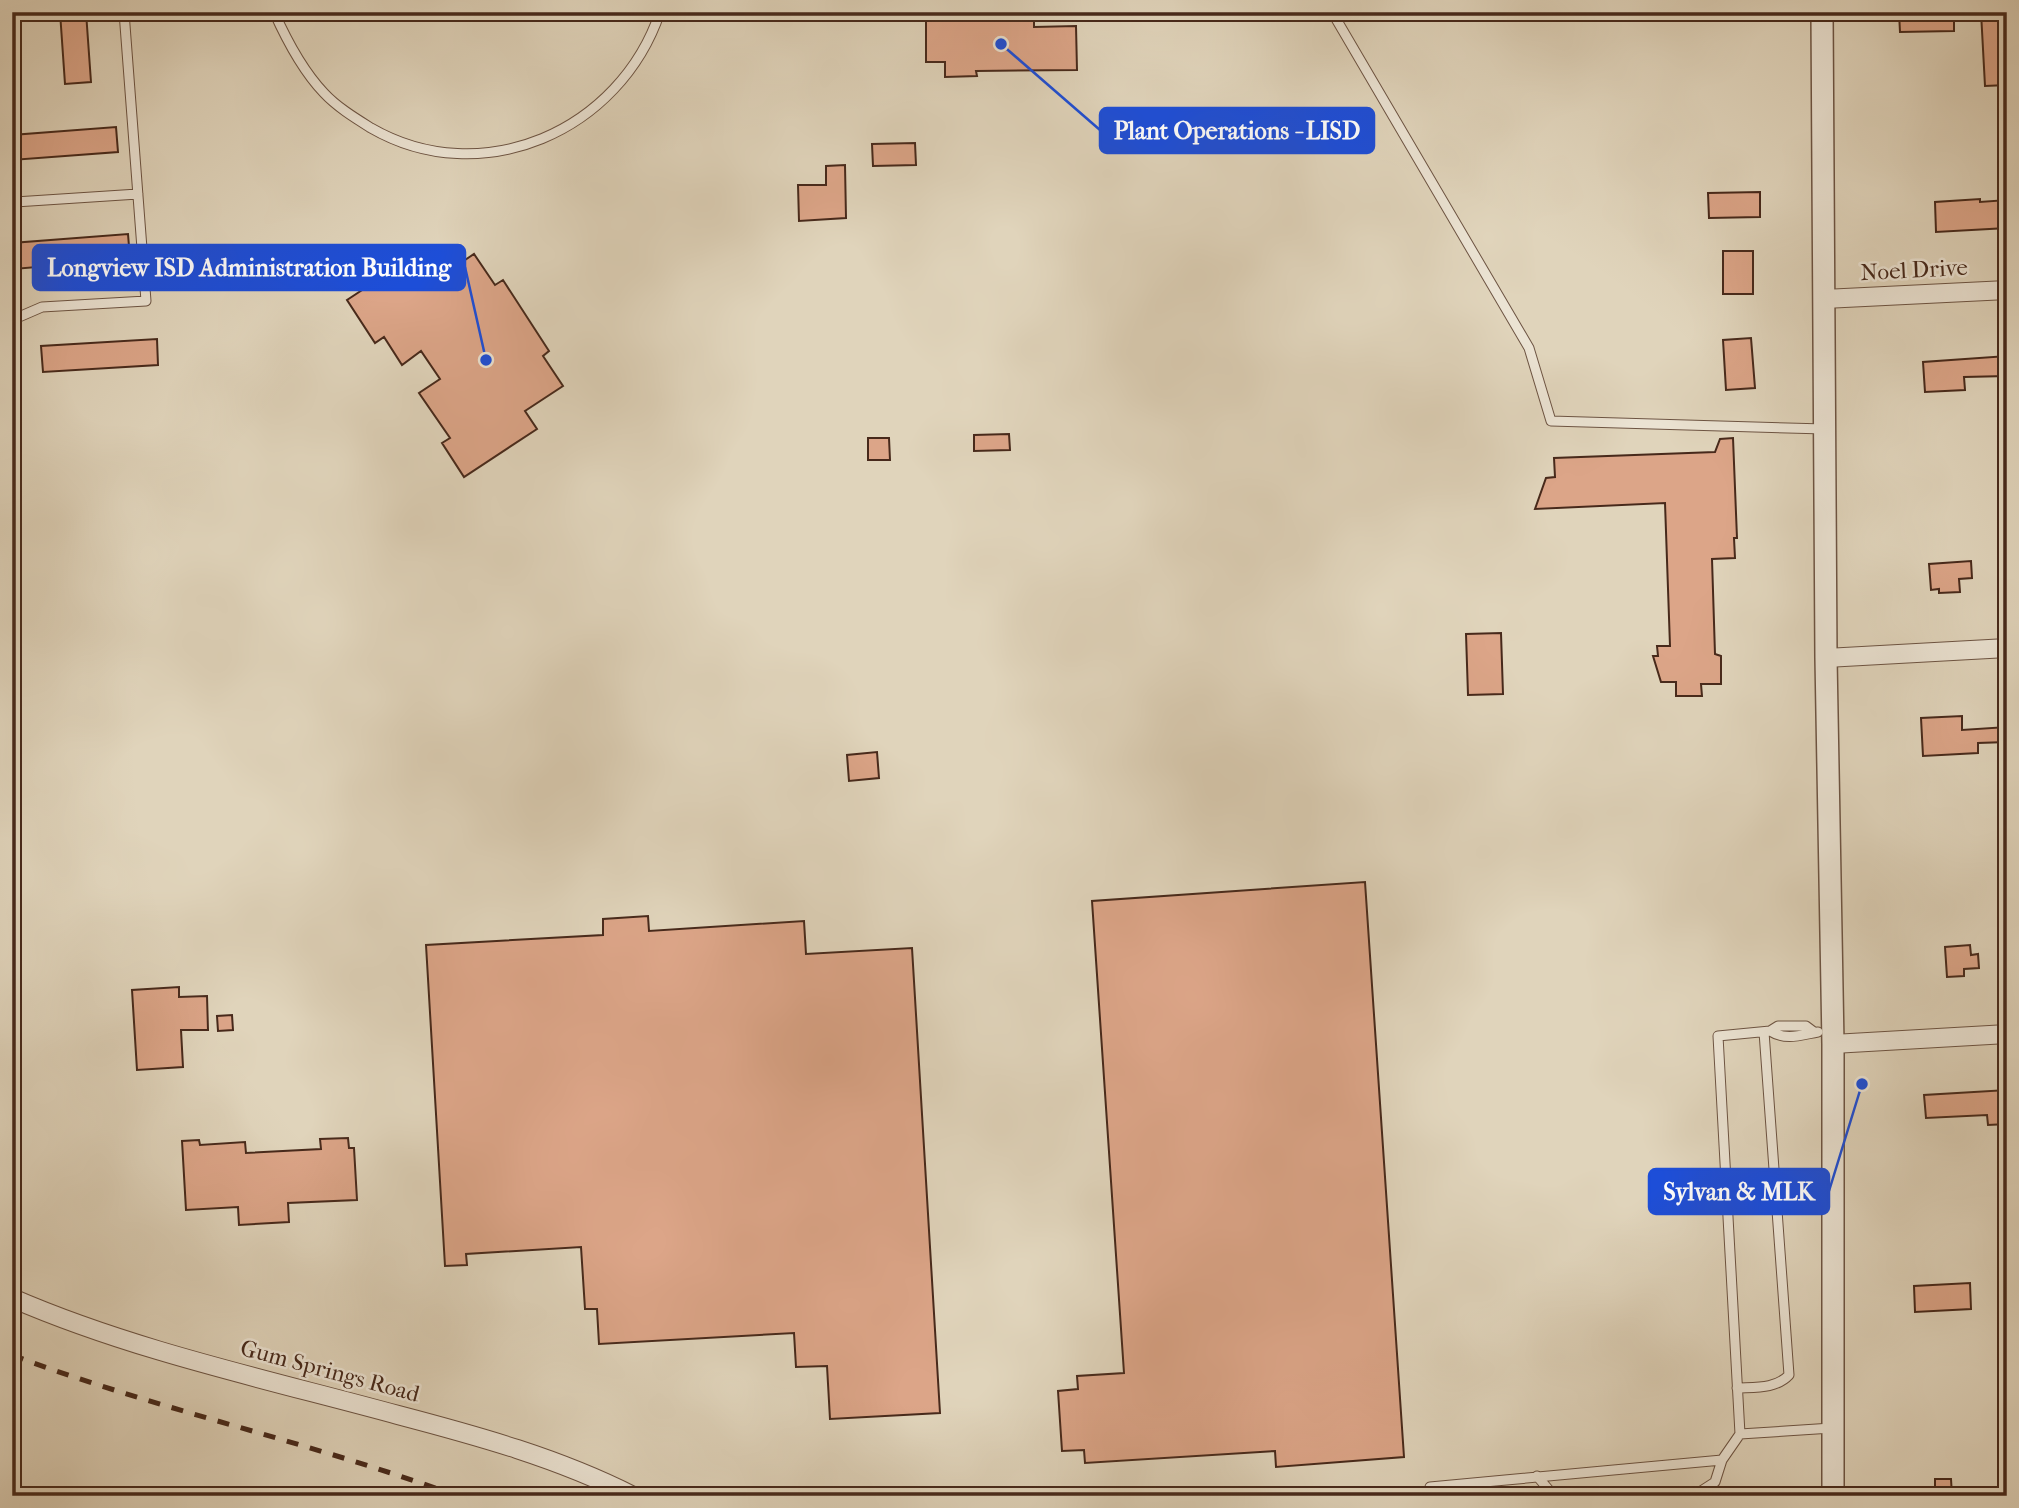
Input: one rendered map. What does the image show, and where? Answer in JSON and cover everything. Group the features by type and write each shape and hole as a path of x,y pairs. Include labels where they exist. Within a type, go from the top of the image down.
{"street":[{"path":"1822,12 1826,1036 1833,1496"},
{"name":"Noel Drive","path":"1824,299 2007,290"},
{"path":"1826,658 2007,648"},
{"path":"1826,1036 2007,1034"},
{"name":"Gum Springs Road","path":"12,1298 94,1329 218,1367 457,1430 520,1450 579,1470 633,1496"}],"lane":[{"path":"12,320 42,307 146,301 124,12"},
{"path":"274,12 301,64 325,95 345,111 406,145 433,152 459,154 497,151 530,143 546,138 577,121 606,99 631,69 651,35 660,12"},
{"path":"1332,12 1529,348 1551,421 1825,429"},
{"path":"15,202 138,194"},
{"path":"1737,1388 1773,1385 1783,1382 1789,1375 1767,1031"},
{"path":"1660,1496 1698,1493 1715,1482 1722,1460 1740,1434 1718,1036 1767,1031 1780,1037 1826,1036"},
{"path":"1740,1434 1833,1428"},
{"path":"1430,1487 1722,1460"},
{"path":"1537,1476 1554,1496"}],"building":[{"path":"60,12 86,12 91,82 65,84"},
{"path":"926,12 1034,12 1034,27 1076,26 1077,70 976,71 977,76 945,77 945,62 926,62"},
{"path":"1899,12 1954,12 1954,31 1900,32"},
{"path":"1981,12 2007,12 2007,85 1985,86"},
{"path":"116,127 118,152 12,160 12,135"},
{"path":"915,143 916,165 873,166 872,144"},
{"path":"845,165 846,218 799,221 798,185 826,185 826,166"},
{"path":"1760,192 1760,217 1709,218 1708,193"},
{"path":"1980,199 1980,202 2007,200 2007,228 1936,232 1935,202"},
{"path":"128,234 130,259 14,269 12,243"},
{"path":"1723,251 1753,251 1753,294 1723,294"},
{"path":"420,252 438,278 474,254 495,285 503,280 549,351 543,356 563,386 525,411 537,429 464,477 442,443 450,438 419,393 440,379 421,351 402,365 384,337 375,343 347,300"},
{"path":"1751,338 1755,388 1726,390 1723,340"},
{"path":"157,339 158,365 43,372 41,346"},
{"path":"2007,356 2007,376 1964,377 1965,390 1925,392 1923,362"},
{"path":"1009,434 1010,450 974,451 974,435"},
{"path":"868,438 889,438 890,460 868,460"},
{"path":"1733,438 1737,538 1734,538 1735,558 1712,559 1715,654 1721,656 1721,684 1701,684 1702,696 1676,696 1676,682 1661,682 1653,656 1658,656 1657,646 1670,646 1665,503 1535,509 1546,478 1555,477 1554,458 1715,452 1720,439"},
{"path":"1971,561 1972,578 1959,579 1960,592 1939,593 1939,589 1931,590 1929,564"},
{"path":"1501,633 1503,694 1468,695 1466,634"},
{"path":"1962,716 1962,730 2007,727 2007,742 1978,743 1978,753 1923,756 1921,718"},
{"path":"877,752 879,778 849,781 847,755"},
{"path":"1365,882 1404,1457 1276,1467 1275,1451 1085,1463 1084,1450 1062,1451 1058,1391 1078,1389 1077,1376 1124,1373 1092,901"},
{"path":"648,916 649,931 804,921 806,954 912,948 940,1413 830,1419 827,1366 796,1367 794,1333 599,1344 597,1309 585,1309 581,1247 466,1254 467,1265 445,1266 426,945 603,935 603,919"},
{"path":"1970,945 1971,955 1978,954 1979,968 1964,969 1964,976 1947,977 1945,947"},
{"path":"179,987 179,997 207,996 208,1030 181,1030 183,1067 137,1070 132,990"},
{"path":"232,1015 233,1030 218,1031 217,1016"},
{"path":"2007,1090 2007,1124 1988,1125 1987,1115 1926,1118 1924,1095"},
{"path":"348,1138 349,1148 354,1148 357,1200 288,1203 289,1222 239,1225 238,1207 186,1210 182,1141 199,1140 200,1145 245,1142 246,1153 321,1149 320,1139"},
{"path":"1970,1283 1971,1309 1915,1312 1914,1286"},
{"path":"1935,1479 1951,1479 1952,1496 1935,1496"}],"railway":[{"path":"12,1355 123,1393 346,1459 457,1496"}],"place":[{"name":"Plant Operations - LISD","path":"1001,44"},
{"name":"Longview ISD Administration Building","path":"486,360"},
{"name":"Sylvan & MLK","path":"1862,1084"}]}
